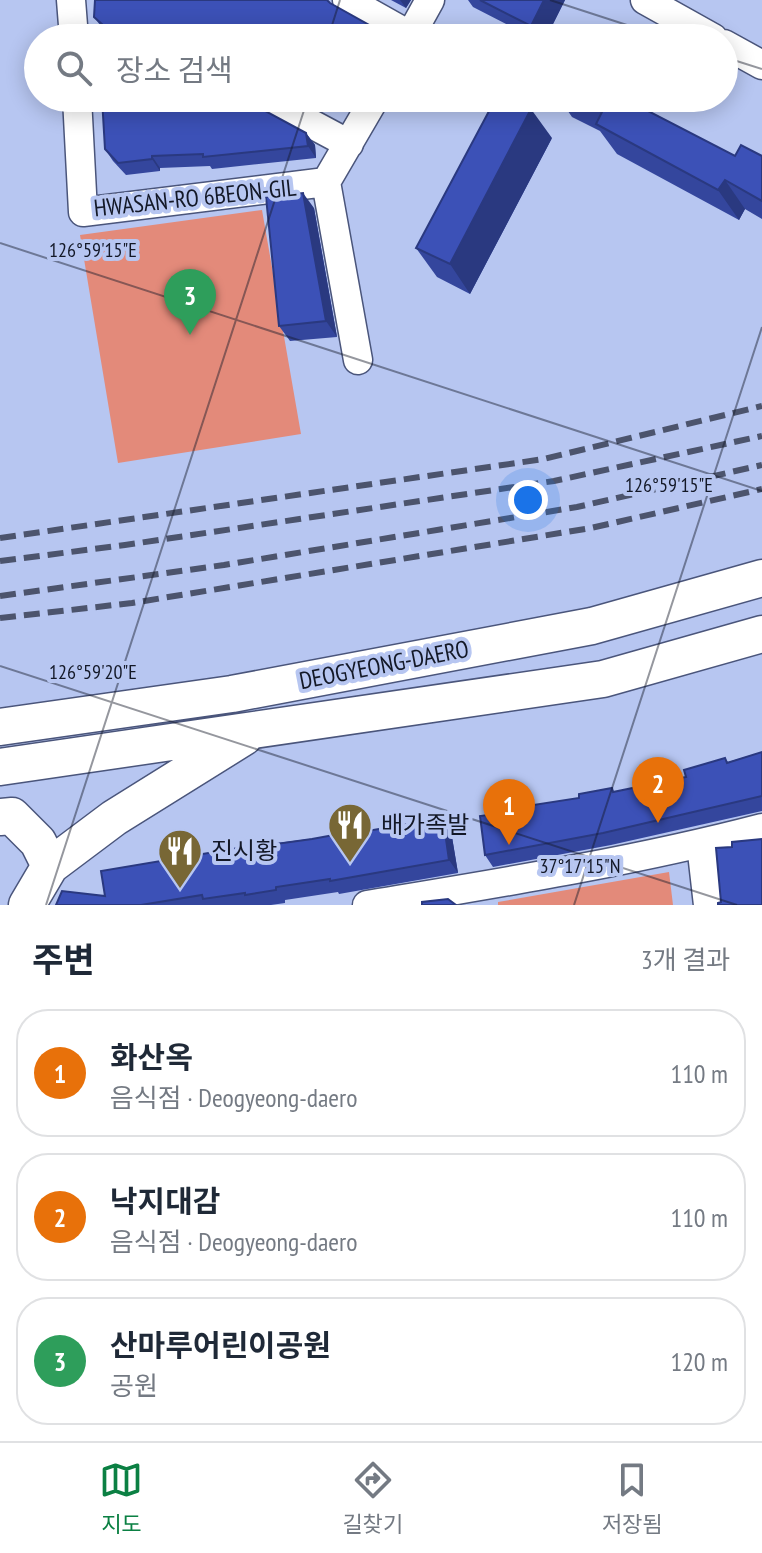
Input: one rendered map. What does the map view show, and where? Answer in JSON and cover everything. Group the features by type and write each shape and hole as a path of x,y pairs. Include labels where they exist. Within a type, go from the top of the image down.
{"main road":[{"name":"DEOGYEONG-DAERO","path":"0,727 232,694 592,626 762,578"},
{"name":"DEOGYEONG-DAERO","path":"0,767 603,679 762,634"},
{"path":"27,905 50,866 114,818 257,729"},
{"path":"0,817 12,816 38,842 50,866"}],"street":[{"path":"71,0 73,24"},
{"path":"347,0 388,24"},
{"path":"417,24 430,0"},
{"path":"645,0 688,24"},
{"path":"738,52 762,65"},
{"name":"HWASAN-RO 6BEON-GIL","path":"78,112 83,212 326,182 367,112"},
{"path":"289,112 349,144"},
{"path":"326,182 358,360"},
{"path":"367,905 484,895 762,828"},
{"path":"701,844 708,905"}],"shaded area":[{"path":"262,210 301,434 118,463 80,235"},
{"path":"669,872 673,905 498,905 498,902"}],"building":[{"path":"95,0 327,0 367,24 102,24 94,17"},
{"path":"480,0 544,0 532,24"},
{"path":"103,112 267,112 306,133 308,146 203,157 203,154 152,156 152,159 118,163 105,149"},
{"path":"489,112 529,112 450,264 416,248"},
{"path":"602,112 650,112 735,156 741,145 762,156 762,201 725,180 718,190 596,124"},
{"path":"303,193 326,321 279,326 266,197"},
{"path":"762,752 762,796 603,833 485,855 480,816 533,809 533,805 579,798 579,794 612,788 613,792 686,777 684,770 725,758 727,763"},
{"path":"443,818 449,860 276,887 276,890 245,895 203,899 202,895 141,905 56,905 62,891 105,896 101,871"},
{"path":"762,839 762,905 718,905 721,902 716,848 732,847 732,842"},
{"path":"448,899 456,905 422,905 422,902"}],"railway":[{"path":"0,538 544,459 762,406"},
{"path":"0,561 554,481 762,436"},
{"path":"0,596 224,565 577,507 762,465"},
{"path":"0,618 132,603 591,528 762,489"}],"place":[{"name":"산마루어린이공원","path":"190,335"},
{"name":"낙지대감","path":"658,823"},
{"name":"화산옥","path":"509,845"},
{"name":"배가족발","path":"350,864"},
{"name":"진시황","path":"180,890"}]}
